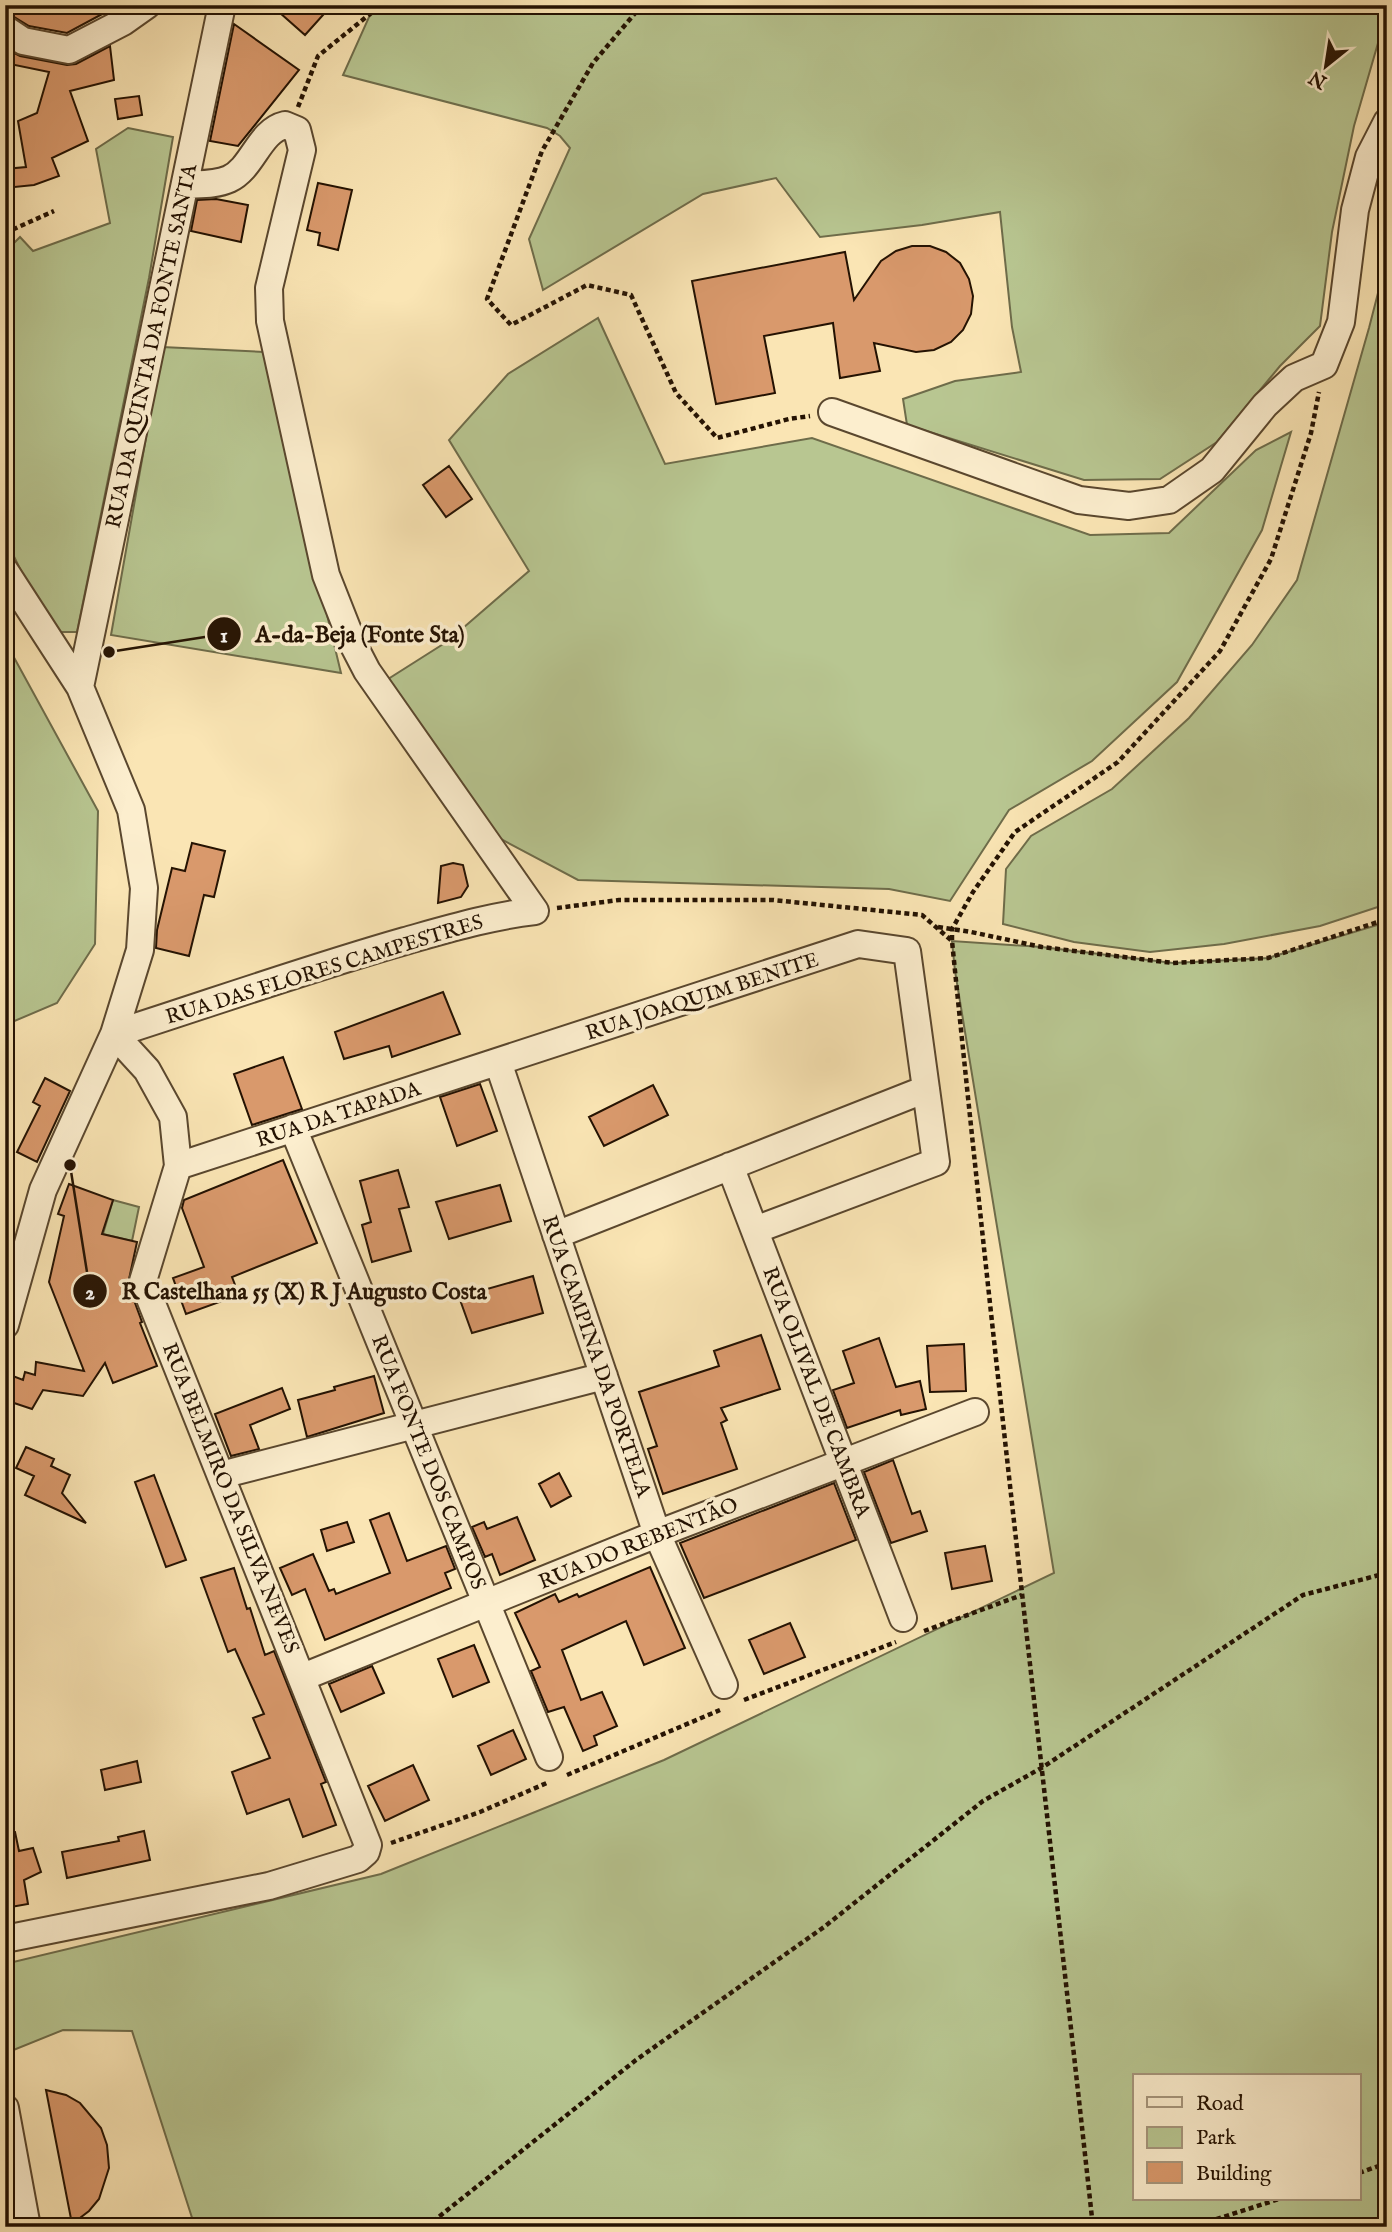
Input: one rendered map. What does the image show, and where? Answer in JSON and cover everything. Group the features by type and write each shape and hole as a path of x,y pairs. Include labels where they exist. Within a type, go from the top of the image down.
{"street":[{"path":"5,29 23,41 69,50 123,22 147,5"},
{"name":"RUA DA QUINTA DA FONTE SANTA","path":"80,687 222,5"},
{"path":"832,412 1079,500 1129,506 1169,500 1212,470 1265,405 1294,378 1324,365 1341,322 1358,197 1369,157 1387,122"},
{"path":"185,184 219,182 232,178 272,131 279,126 291,126 297,130 302,150 269,288 270,321 326,575 367,671 535,911"},
{"path":"5,571 80,687 131,810 144,888 140,950 114,1034 43,1190 5,1325"},
{"name":"RUA DAS FLORES CAMPESTRES","path":"114,1034 285,976 380,948 503,914 535,911"},
{"name":"RUA JOAQUIM BENITE","path":"498,1062 858,944 907,951 926,1088"},
{"name":"RUA BELMIRO DA SILVA NEVES","path":"114,1034 147,1070 173,1117 178,1166 143,1281 367,1839 366,1852"},
{"name":"RUA DA TAPADA","path":"178,1166 498,1062"},
{"name":"RUA CAMPINA DA PORTELA","path":"498,1062 657,1534 732,1698"},
{"path":"556,1235 926,1088 936,1162 755,1230"},
{"name":"RUA FONTE DOS CAMPOS","path":"293,1128 549,1757"},
{"name":"RUA OLIVAL DE CAMBRA","path":"730,1166 909,1630"},
{"path":"221,1475 604,1376"},
{"name":"RUA DO REBENTÃO","path":"303,1677 657,1534 975,1412"},
{"path":"5,1939 269,1886 358,1859 366,1852"},
{"path":"5,2108 8,2137 27,2227"}],"path":[{"path":"291,126 318,57 381,5"},
{"path":"642,5 593,63 542,151 488,299 512,325 587,285 631,295 676,393 718,438 789,419 832,412"},
{"path":"5,233 54,211"},
{"path":"1093,2227 1022,1595 952,929 973,892 1015,832 1118,761 1220,651 1272,559 1311,433 1324,365"},
{"path":"535,911 619,900 773,900 922,915 952,941"},
{"path":"936,927 1042,947 1173,964 1268,958 1387,919"},
{"path":"426,2227 636,2060 824,1927 983,1801 1043,1767 1303,1595 1387,1573"},
{"path":"366,1852 480,1812 732,1698 909,1630 1022,1595"},
{"path":"1360,2173 1387,2164"},
{"path":"1192,2227 1276,2200"}],"green space":[{"path":"381,5 1387,5 1387,12 1354,126 1332,232 1320,326 1280,366 1217,442 1160,479 1084,480 907,425 903,399 955,381 1021,372 1012,327 1000,212 922,225 820,237 776,178 703,194 543,290 529,239 570,148 560,136 547,128 343,75 369,17"},
{"path":"128,128 173,137 149,278 77,632 59,632 22,573 5,538 5,252 20,237 33,251 110,223 96,149"},
{"path":"1387,258 1387,904 1320,926 1224,944 1150,952 1074,942 1003,924 1006,869 1031,836 1112,789 1189,718 1252,645 1297,580"},
{"path":"598,318 665,464 812,438 1090,535 1169,533 1256,450 1291,432 1262,530 1177,682 1092,761 1009,810 950,901 889,889 578,880 499,838 385,681 448,641 529,571 449,440 508,374"},
{"path":"162,347 264,352 341,673 111,635"},
{"path":"11,652 98,811 95,944 57,1003 5,1025 5,656"},
{"path":"1387,922 1387,2227 195,2227 132,2031 63,2030 11,2051 9,1963 381,1874 664,1760 1054,1573 952,941 1042,947 1173,963 1268,958"},
{"path":"113,1200 139,1207 132,1241 103,1234"}],"building":[{"path":"13,5 119,5 67,33 29,26 11,15"},
{"path":"271,5 332,5 305,35"},
{"path":"234,24 299,70 238,146 210,141"},
{"path":"110,46 114,80 70,91 88,141 52,158 59,176 34,185 5,188 5,169 26,167 18,121 37,113 49,72 5,63 5,48 20,56 67,65 76,64"},
{"path":"139,96 142,115 118,119 115,99"},
{"path":"318,183 352,190 338,250 318,245 320,233 307,230"},
{"path":"216,199 248,205 241,242 191,231 197,200"},
{"path":"912,246 930,246 946,252 960,263 969,279 973,296 971,314 963,330 951,342 934,350 916,352 874,343 880,371 840,378 833,323 764,336 775,393 716,404 692,281 845,252 854,300 881,261 896,251"},
{"path":"449,466 472,499 446,517 423,485"},
{"path":"192,843 225,851 214,897 204,895 189,956 156,948 157,930 172,868 185,871"},
{"path":"453,863 463,865 468,886 461,897 438,903 441,866"},
{"path":"443,992 460,1034 392,1057 389,1046 344,1059 335,1032"},
{"path":"283,1057 302,1109 252,1125 234,1074"},
{"path":"45,1078 70,1091 37,1162 17,1152 40,1106 33,1102"},
{"path":"480,1084 497,1131 457,1146 440,1097"},
{"path":"653,1085 668,1115 604,1146 589,1117"},
{"path":"283,1160 317,1243 232,1277 239,1295 186,1314 173,1278 204,1267 182,1208 184,1200"},
{"path":"398,1170 409,1207 399,1209 411,1251 372,1262 362,1225 371,1222 360,1181"},
{"path":"69,1184 113,1200 102,1234 137,1242 128,1284 157,1366 113,1383 105,1363 83,1396 43,1390 32,1409 5,1400 5,1373 23,1380 25,1372 35,1375 36,1362 84,1371 49,1282 64,1216 58,1214"},
{"path":"500,1185 511,1221 449,1239 436,1202"},
{"path":"533,1276 543,1313 472,1333 459,1297"},
{"path":"761,1335 780,1389 721,1408 727,1420 721,1423 737,1469 663,1494 648,1449 657,1446 639,1392 719,1366 714,1351"},
{"path":"879,1338 896,1387 920,1381 926,1409 901,1415 900,1410 847,1428 833,1390 854,1383 843,1351"},
{"path":"964,1344 966,1391 930,1392 927,1346"},
{"path":"374,1376 384,1413 307,1437 298,1400"},
{"path":"282,1388 290,1409 250,1425 259,1449 231,1456 215,1414"},
{"path":"26,1447 54,1459 51,1466 70,1475 62,1493 86,1523 25,1495 34,1476 16,1468"},
{"path":"893,1460 912,1514 920,1511 927,1531 891,1543 864,1472"},
{"path":"559,1473 571,1496 551,1507 539,1484"},
{"path":"154,1475 186,1560 166,1567 135,1482"},
{"path":"834,1483 856,1540 704,1598 680,1543"},
{"path":"389,1513 407,1561 446,1546 455,1569 445,1573 451,1588 325,1640 305,1589 292,1595 280,1568 313,1554 329,1591 334,1589 336,1594 390,1573 370,1520"},
{"path":"517,1517 535,1560 500,1575 492,1554 485,1557 472,1527 484,1522 487,1529"},
{"path":"347,1522 354,1542 327,1551 321,1530"},
{"path":"985,1546 992,1581 952,1589 945,1553"},
{"path":"650,1567 685,1648 644,1665 626,1621 562,1650 581,1700 602,1692 617,1726 594,1736 597,1745 583,1751 564,1707 548,1712 531,1671 540,1667 515,1613 555,1594 559,1602 577,1594 579,1597"},
{"path":"234,1568 265,1655 274,1651 326,1782 321,1784 336,1825 303,1837 289,1799 247,1814 232,1772 270,1758 253,1718 264,1714 235,1649 228,1652 201,1578"},
{"path":"790,1623 805,1657 764,1674 749,1640"},
{"path":"474,1645 489,1682 453,1697 438,1659"},
{"path":"372,1666 384,1693 341,1712 329,1684"},
{"path":"513,1730 526,1759 491,1775 478,1746"},
{"path":"137,1761 141,1782 105,1790 101,1770"},
{"path":"413,1765 429,1800 385,1821 368,1786"},
{"path":"144,1831 150,1860 67,1878 62,1852 119,1841 118,1837"},
{"path":"15,1832 19,1851 33,1848 41,1872 24,1880 28,1904 5,1908 5,1833"},
{"path":"46,2090 66,2095 80,2103 101,2128 107,2145 109,2168 99,2199 72,2224"}],"place":[{"name":"A-da-Beja (Fonte Sta)","path":"109,652"},
{"name":"R Castelhana 55 (X) R J Augusto Costa","path":"70,1165"}]}
